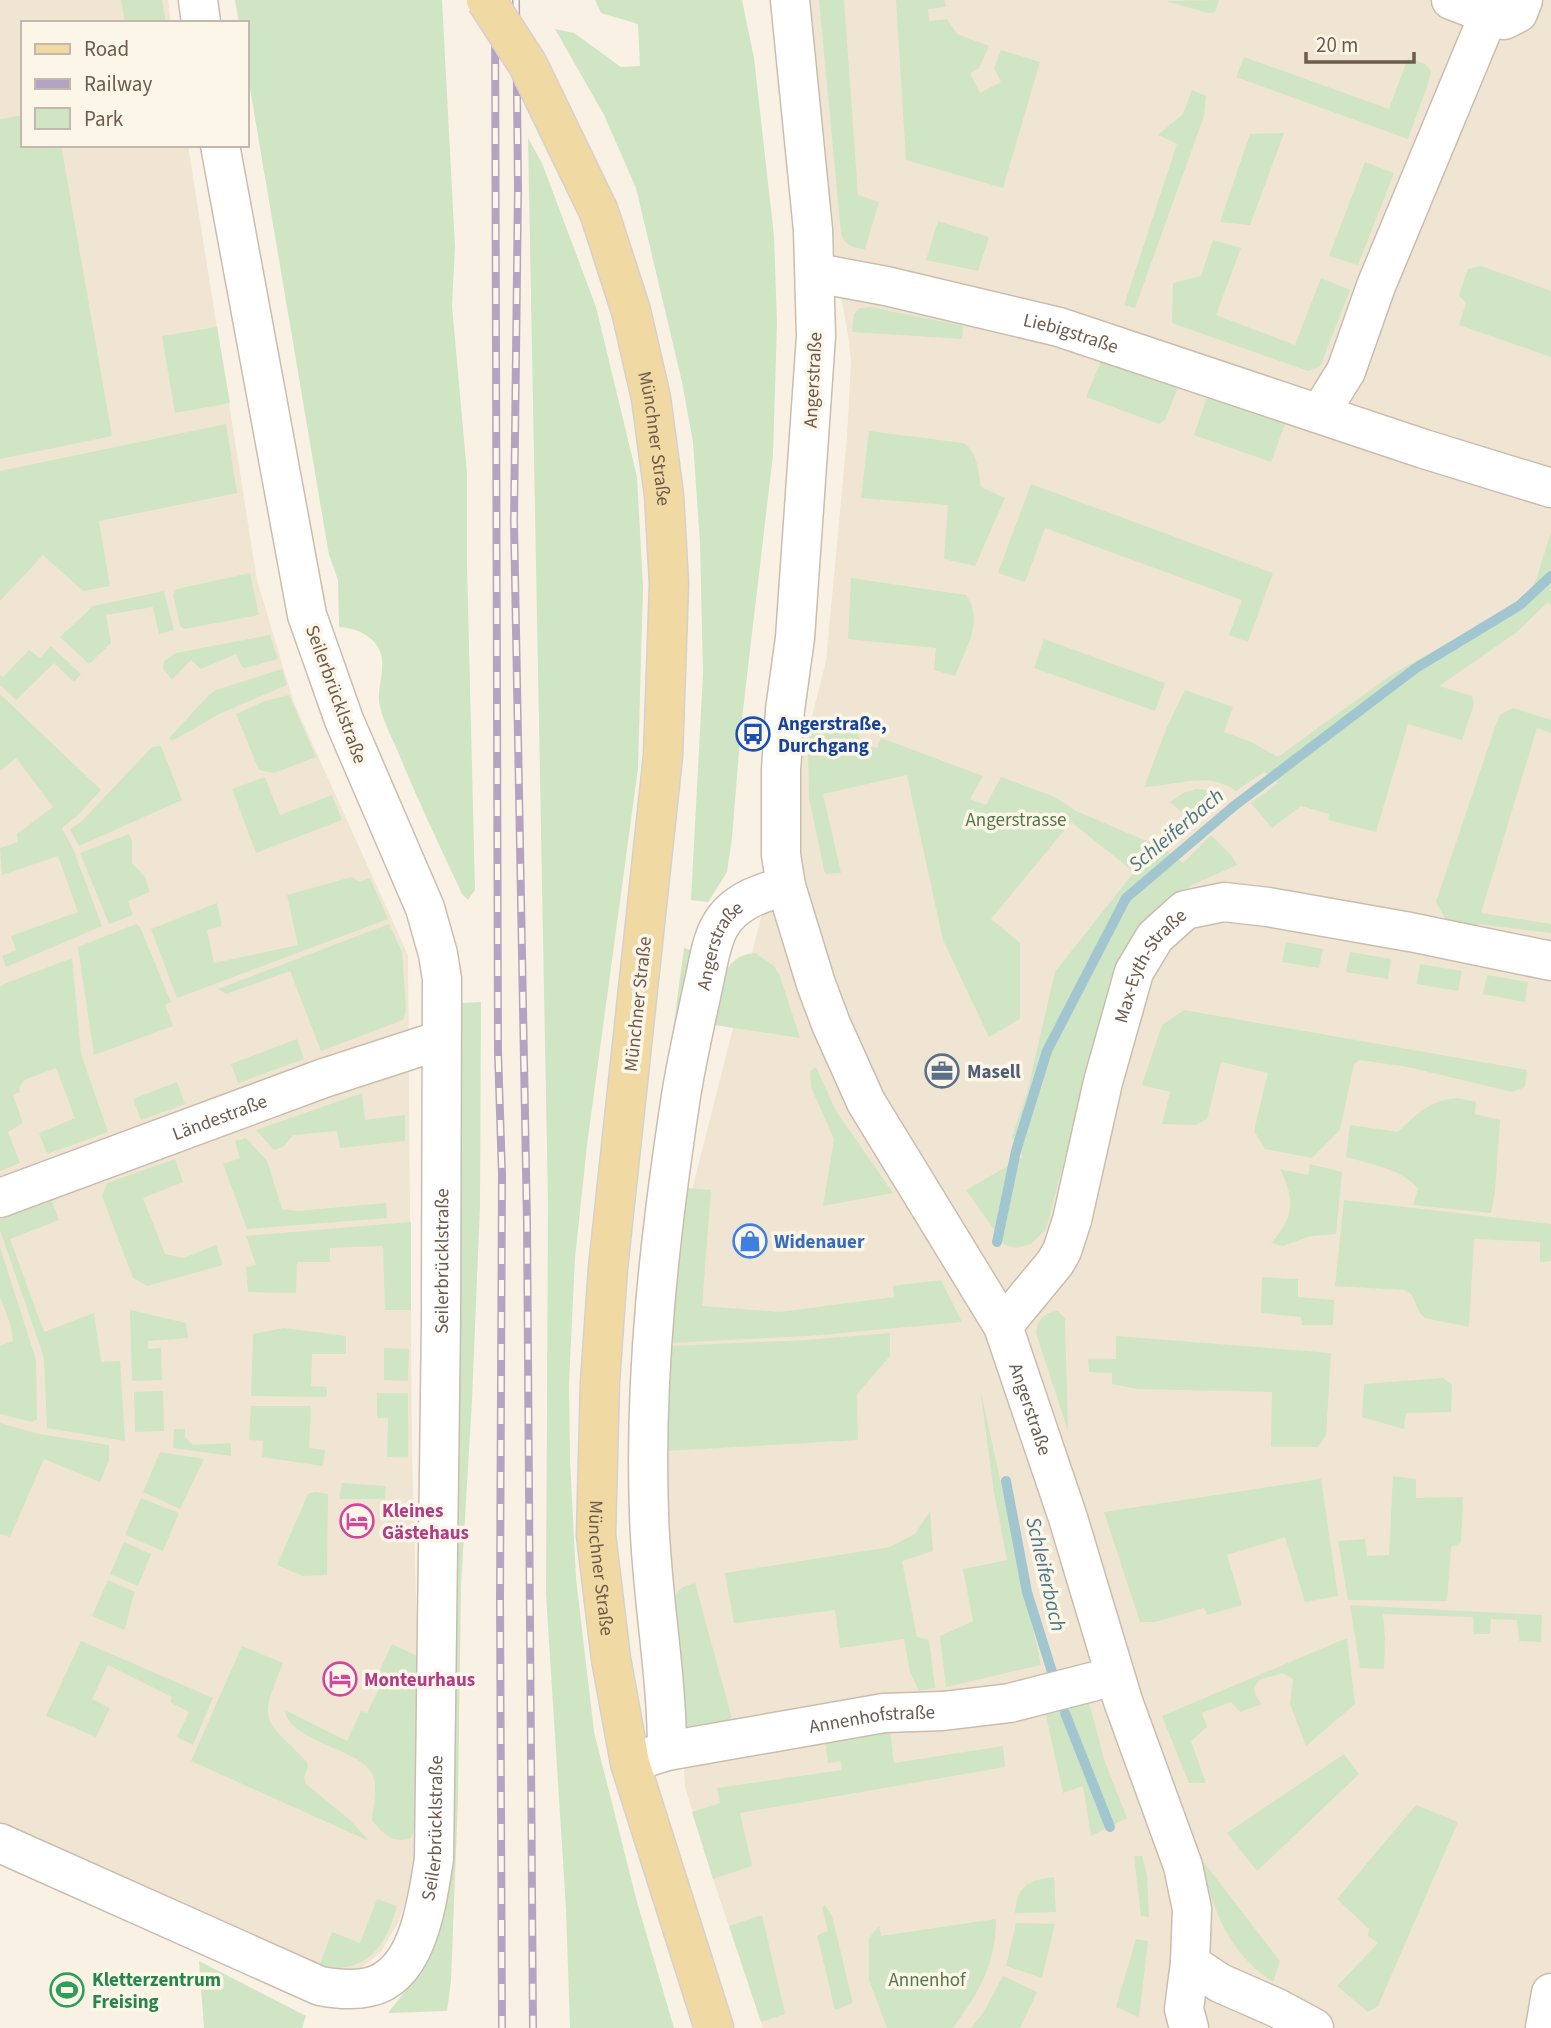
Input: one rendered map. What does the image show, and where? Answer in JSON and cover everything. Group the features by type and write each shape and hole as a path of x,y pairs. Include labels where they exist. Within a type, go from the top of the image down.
{"main road":[{"name":"Münchner Straße","path":"486,0 528,65 600,212 631,311 651,398 664,495 669,584 663,756 608,1268 599,1396 596,1535 611,1659 630,1763 714,2028"}],"street":[{"path":"198,0 201,21"},
{"name":"Angerstraße","path":"790,0 816,273 816,336 795,638 785,710 782,855 786,886 823,1004 866,1102 1003,1326 1068,1518 1115,1676 1183,1866 1192,1909 1190,1963 1177,2022"},
{"path":"1451,0 1504,20 1518,13 1523,0"},
{"path":"1320,413 1346,372 1376,286 1489,14"},
{"name":"Seilerbrücklstraße","path":"0,1843 320,1986 348,1990 371,1987 392,1975 407,1958 420,1929 434,1859 442,979 425,908 344,720 307,615 220,147"},
{"name":"Liebigstraße","path":"816,273 886,286 1059,327 1424,449 1551,488"},
{"name":"Angerstraße","path":"667,1751 649,1514 649,1430 652,1339 673,1145 686,1060 708,964 720,926 736,908 759,894 786,886"},
{"name":"Max-Eyth-Straße","path":"1003,1326 1062,1251 1134,972 1155,937 1185,910 1224,902 1268,907 1551,961"},
{"name":"Ländestraße","path":"0,1198 324,1078 441,1040"},
{"name":"Annenhofstraße","path":"630,1763 667,1751 884,1713 943,1711 1010,1703 1115,1676"},
{"path":"1190,1963 1220,1983 1314,2028"},
{"path":"1545,2028 1551,1993"}],"shaded area":[{"path":"0,0 168,0 171,21 21,21 21,147 188,147 257,580 294,703 408,955 418,1841 410,1888 398,1923 381,1952 361,1968 337,1972 158,1900 0,1823"},
{"path":"790,0 1551,0 1551,2028 763,2028 685,1787 663,1421 683,1225 826,661 847,436 851,362 848,335 792,26"}],"green space":[{"path":"121,0 162,0 166,21 125,21"},
{"path":"235,0 442,0 455,247 452,306 467,473 475,890 468,900 462,894 438,843 384,720 379,700 382,664 379,649 372,639 362,633 339,627 338,580 329,555 248,77 248,21 239,21"},
{"path":"595,0 742,0 754,58 774,236 777,323 773,455 741,727 732,838 727,872 708,902 691,900 703,674 700,543 693,442 682,382 636,188 604,115 555,29 574,33 621,67 640,66 638,24 601,13"},
{"path":"819,0 844,0 858,195 879,202 865,249 850,246 841,233"},
{"path":"896,0 945,0 946,7 928,9 929,21 947,19 957,34 989,46 979,68 970,73 980,93 1001,82 994,68 1001,50 1040,62 1003,188 906,160"},
{"path":"1219,0 1215,12 1208,13 1166,1"},
{"path":"1244,57 1389,109 1408,58 1425,64 1431,71 1408,139 1236,77"},
{"path":"1192,90 1206,96 1204,116 1135,308 1124,305 1177,144 1158,135 1183,114"},
{"path":"21,115 21,147 61,147 112,436 0,459 0,119"},
{"path":"1284,133 1250,225 1220,222 1250,134"},
{"path":"528,138 542,163 596,307 637,477 643,587 638,768 587,1145 575,1258 569,1384 570,1460 576,1578 594,1732 637,1902 674,2028 570,2028 566,1909 546,1594 548,1203"},
{"path":"1365,162 1394,173 1358,265 1329,256"},
{"path":"938,221 989,237 978,271 926,260"},
{"path":"1213,240 1241,248 1216,315 1295,345 1321,278 1350,290 1320,367 1308,371 1172,323 1173,283 1201,276"},
{"path":"1481,266 1551,291 1551,357 1459,325 1466,303 1459,295 1468,269"},
{"path":"871,307 963,326 962,339 852,332 854,314 860,308"},
{"path":"217,327 230,403 175,413 162,336"},
{"path":"1101,361 1178,387 1165,420 1159,424 1086,397"},
{"path":"1207,397 1285,424 1271,462 1194,435"},
{"path":"226,424 237,493 99,521 110,586 83,591 43,555 0,601 0,471"},
{"path":"869,431 963,443 972,451 981,487 1005,498 975,566 944,559 948,505 861,498"},
{"path":"1031,484 1273,573 1248,642 1229,635 1242,600 1045,528 1025,582 998,573"},
{"path":"1551,532 1551,605 1548,602 1517,632 1439,686 1472,696 1474,704 1462,740 1408,724 1376,832 1328,820 1329,814 1301,806 1272,828 1251,803 1278,783 1264,772 1236,791 1214,781 1203,780 1144,787 1167,727 1185,690 1233,707 1224,732 1251,742 1278,757 1391,675 1506,610 1529,594"},
{"path":"250,573 259,615 184,629 180,626 173,594 177,589"},
{"path":"851,578 966,595 974,615 974,625 955,676 934,670 936,648 848,639"},
{"path":"164,591 174,630 159,634 153,607 106,615 111,643 89,664 60,637 93,606"},
{"path":"270,635 278,659 245,668 236,654 201,669 191,660 172,680 163,669 164,661 176,653"},
{"path":"1044,639 1165,683 1155,711 1034,668"},
{"path":"51,646 81,674 74,682 54,663 16,700 0,685 0,675 3,677 29,650 40,658"},
{"path":"282,669 287,685 221,713 172,741 169,738 216,690"},
{"path":"0,694 101,790 62,828 74,851 102,926 6,967 2,956 16,950 11,936 78,912 58,856 2,875 0,848 18,842 17,834 53,807 16,758 0,771"},
{"path":"289,695 316,757 274,773 259,770 236,714 265,701"},
{"path":"1513,708 1551,720 1551,733 1537,728 1481,913 1551,924 1551,933 1479,924 1469,931 1448,923 1436,902 1495,727 1500,715"},
{"name":"Angerstrasse","path":"812,724 858,729 859,742 877,748 881,738 983,776 970,799 986,805 1001,777 1055,797 1076,811 1163,848 1183,863 1211,835 1232,856 1237,865 1192,885 1154,913 1102,1019 1046,1229 1031,1244 1016,1248 1005,1245 966,1190 1023,1157 1012,1137 1027,1093 1055,972 1134,872 1071,822 991,919 1020,943 1020,1019 989,1037 943,940 907,775 823,794 841,873 825,874 809,798 808,750"},
{"path":"161,746 182,800 79,846 70,829 81,822 152,747"},
{"path":"265,777 280,815 332,795 342,820 256,853 232,789"},
{"path":"1196,789 1210,790 1225,801 1196,824 1170,802 1183,793"},
{"path":"129,834 132,841 132,863 145,877 150,892 128,901 133,915 109,924 80,853"},
{"path":"352,877 360,882 370,878 388,919 177,998 151,929 217,903 222,926 207,930 214,963 298,945 287,895"},
{"path":"136,924 140,927 171,1002 165,1005 173,1026 94,1055 78,947"},
{"path":"389,924 402,952 406,1011 403,1020 321,1051 290,971 226,994 218,989"},
{"path":"1286,942 1323,949 1319,968 1282,962"},
{"path":"684,948 694,951 670,1053"},
{"path":"1350,952 1391,959 1388,979 1346,972"},
{"path":"755,953 774,966 780,976 800,1038 714,1025 719,990 727,969 734,961"},
{"path":"72,958 81,1054 108,1132 47,1154 39,1133 75,1118 56,1068 24,1080 19,1088 20,1092 13,1095 23,1123 8,1132 20,1163 0,1171 0,987"},
{"path":"1420,964 1462,971 1458,991 1417,984"},
{"path":"1487,975 1528,982 1525,1002 1483,994"},
{"path":"481,1002 480,1206 461,1586 458,1799 451,1981 447,2011 388,2013 421,1971 435,1937 454,1675 458,1550 462,1003"},
{"path":"1184,1010 1527,1070 1525,1087 1512,1092 1408,1067 1360,1060 1354,1064 1340,1130 1312,1158 1265,1149 1254,1131 1268,1073 1221,1062 1207,1119 1195,1125 1162,1124 1170,1092 1142,1085 1162,1025"},
{"path":"297,1039 304,1059 238,1083 231,1064"},
{"path":"816,1067 836,1111 893,1193 823,1206 834,1139 811,1087 810,1071"},
{"path":"177,1082 185,1104 141,1120 133,1099"},
{"path":"362,1093 365,1120 405,1115 405,1141 340,1148 337,1131 293,1135 283,1147 274,1150 256,1130"},
{"path":"1457,1098 1476,1102 1475,1114 1500,1120 1491,1213 1413,1205 1418,1189 1412,1182 1385,1168 1346,1157 1350,1125 1398,1132 1431,1105"},
{"path":"246,1138 267,1161 282,1209 298,1211 386,1203 387,1218 247,1229 223,1164 240,1158 235,1141"},
{"path":"175,1159 183,1182 143,1198 165,1254 184,1258 216,1245 223,1265 147,1286 133,1278 102,1196 107,1183"},
{"path":"1310,1164 1342,1172 1336,1234 1311,1236 1283,1246 1271,1243 1279,1234 1290,1209 1289,1191 1280,1169 1308,1175"},
{"path":"686,1188 711,1190 702,1306 780,1312 894,1297 893,1286 941,1280 962,1322 809,1336 668,1343"},
{"path":"1344,1200 1551,1224 1551,1261 1540,1262 1540,1242 1474,1239 1469,1327 1425,1318 1411,1294 1404,1290 1335,1286"},
{"path":"52,1201 59,1220 10,1239 44,1332 94,1313 101,1362 120,1361 125,1441 47,1428 44,1358 0,1230 0,1220"},
{"path":"411,1222 411,1310 385,1310 383,1246 330,1248 330,1262 297,1262 296,1293 248,1292 246,1267 256,1265 246,1236"},
{"path":"0,1247 36,1360 37,1419 32,1422 0,1414 0,1346 13,1341 11,1326 0,1297"},
{"path":"1262,1277 1298,1279 1298,1297 1334,1300 1333,1325 1302,1325 1301,1317 1261,1313"},
{"path":"130,1310 186,1323 188,1338 148,1341 148,1349 161,1348 162,1380 132,1381"},
{"path":"1058,1311 1065,1319 1068,1431 1036,1333 1042,1317"},
{"path":"284,1328 346,1336 346,1354 312,1354 311,1386 327,1387 327,1397 251,1396 253,1334"},
{"path":"890,1333 890,1356 857,1394 858,1440 666,1451 670,1346"},
{"path":"1116,1336 1331,1353 1326,1435 1318,1447 1271,1447 1272,1392 1137,1389 1112,1384 1112,1373 1089,1372 1088,1359 1116,1359"},
{"path":"384,1348 409,1349 408,1381 384,1380"},
{"path":"1443,1378 1452,1385 1451,1412 1406,1413 1404,1429 1362,1417 1364,1384"},
{"path":"980,1388 1041,1665 946,1687 940,1636 973,1621 963,1569 1007,1560 994,1492"},
{"path":"163,1391 164,1431 135,1432 134,1392"},
{"path":"377,1393 408,1393 408,1457 387,1457 388,1418 377,1418"},
{"path":"251,1406 311,1406 309,1448 325,1450 323,1466 262,1457 263,1441 249,1440"},
{"path":"0,1423 39,1434 109,1445 109,1460 100,1482 44,1459 10,1537 0,1534"},
{"path":"174,1429 185,1429 185,1437 193,1445 231,1443 231,1456 173,1448"},
{"path":"160,1452 204,1459 180,1509 143,1492"},
{"path":"1393,1476 1416,1479 1416,1498 1463,1497 1461,1543 1451,1547 1447,1601 1348,1600 1338,1541 1365,1539 1367,1556 1389,1555"},
{"path":"1321,1479 1338,1596 1305,1602 1285,1537 1227,1555 1242,1605 1207,1615 1204,1608 1155,1622 1140,1622 1104,1512"},
{"path":"342,1483 386,1486 385,1499 339,1499"},
{"path":"308,1494 328,1494 327,1575 303,1576 277,1565"},
{"path":"141,1498 179,1513 163,1551 125,1535"},
{"path":"930,1511 933,1551 902,1561 917,1637 929,1640 935,1688 919,1691 910,1672 904,1639 840,1648 835,1610 734,1623 725,1573 890,1547 915,1534"},
{"path":"124,1542 151,1554 138,1586 110,1574"},
{"path":"108,1580 135,1592 124,1630 92,1616"},
{"path":"695,1583 732,1719 684,1727 674,1607 679,1590"},
{"path":"1350,1605 1542,1615 1541,1642 1519,1641 1517,1620 1491,1619 1490,1634 1474,1634 1473,1617 1383,1614 1384,1669 1360,1668"},
{"path":"1347,1638 1355,1704 1306,1746 1290,1704 1293,1679 1282,1673 1259,1680 1254,1688 1262,1704 1240,1712 1231,1702 1202,1713 1207,1727 1191,1741 1206,1783 1189,1783 1162,1716"},
{"path":"81,1641 213,1698 193,1745 177,1737 189,1712 170,1702 172,1697 108,1665 92,1699 110,1708 96,1737 46,1716"},
{"path":"392,1644 417,1656 414,1830 411,1838 405,1840 389,1836 372,1820 375,1783 364,1764 297,1729 285,1710 347,1741 361,1711 367,1713 383,1681 376,1678"},
{"path":"242,1646 283,1663 270,1699 269,1719 281,1736 307,1762 304,1777 306,1784 349,1819 369,1841 191,1761"},
{"path":"1089,1703 1105,1762 1127,1818 1091,1836 1083,1786 1063,1793 1046,1715"},
{"path":"890,1730 894,1763 1003,1746 1005,1767 740,1813 752,1866 713,1879 692,1812 720,1803 717,1788 842,1770 841,1761 828,1763 825,1740"},
{"path":"1344,1754 1359,1774 1257,1871 1227,1833"},
{"path":"1416,1805 1458,1822 1378,2006 1368,2012 1337,1986 1378,1943 1368,1936 1369,1929 1337,1899"},
{"path":"1195,1851 1280,1961 1273,1982 1242,1954 1222,1924"},
{"path":"1134,1856 1142,1856 1147,1875 1149,1917 1141,1916"},
{"path":"1054,1877 1056,1912 1015,1913 1018,1896 1026,1886 1037,1880"},
{"path":"377,1899 397,1906 380,1946 361,1962 349,1966 319,1966 332,1932 360,1943"},
{"path":"825,1905 832,1916 853,2003 835,2010 817,1935 828,1931 822,1907"},
{"path":"762,1915 785,2014 761,2022 729,1926"},
{"name":"Annenhof","path":"996,1919 993,1950 984,1977 953,2028 887,2028 869,1980 869,1938 879,1926 881,1936"},
{"path":"1016,1923 1055,1924 1042,1978 1006,1966"},
{"path":"1136,1939 1148,1941 1139,2017 1116,2007"},
{"path":"199,1961 306,2016 302,2028 204,2028"},
{"path":"1003,1976 1037,1992 1020,2028 971,2028 983,2013"}],"waterway":[{"name":"Schleiferbach","path":"997,1242 1016,1151 1047,1051 1126,898 1234,806 1416,668 1520,605 1551,576"},
{"name":"Schleiferbach","path":"1006,1481 1027,1592 1053,1675"},
{"name":"Schleiferbach","path":"1065,1713 1110,1827"}],"railway":[{"path":"495,0 498,1052 502,1174 502,2028"},
{"path":"516,0 518,188 514,522 527,1223 533,2028"}],"place":[{"name":"Angerstraße, Durchgang","path":"753,734"},
{"name":"Masell","path":"942,1071"},
{"name":"Widenauer","path":"750,1241"},
{"name":"Kleines Gästehaus","path":"357,1521"},
{"name":"Monteurhaus","path":"340,1679"},
{"name":"Kletterzentrum Freising","path":"67,1990"}]}
